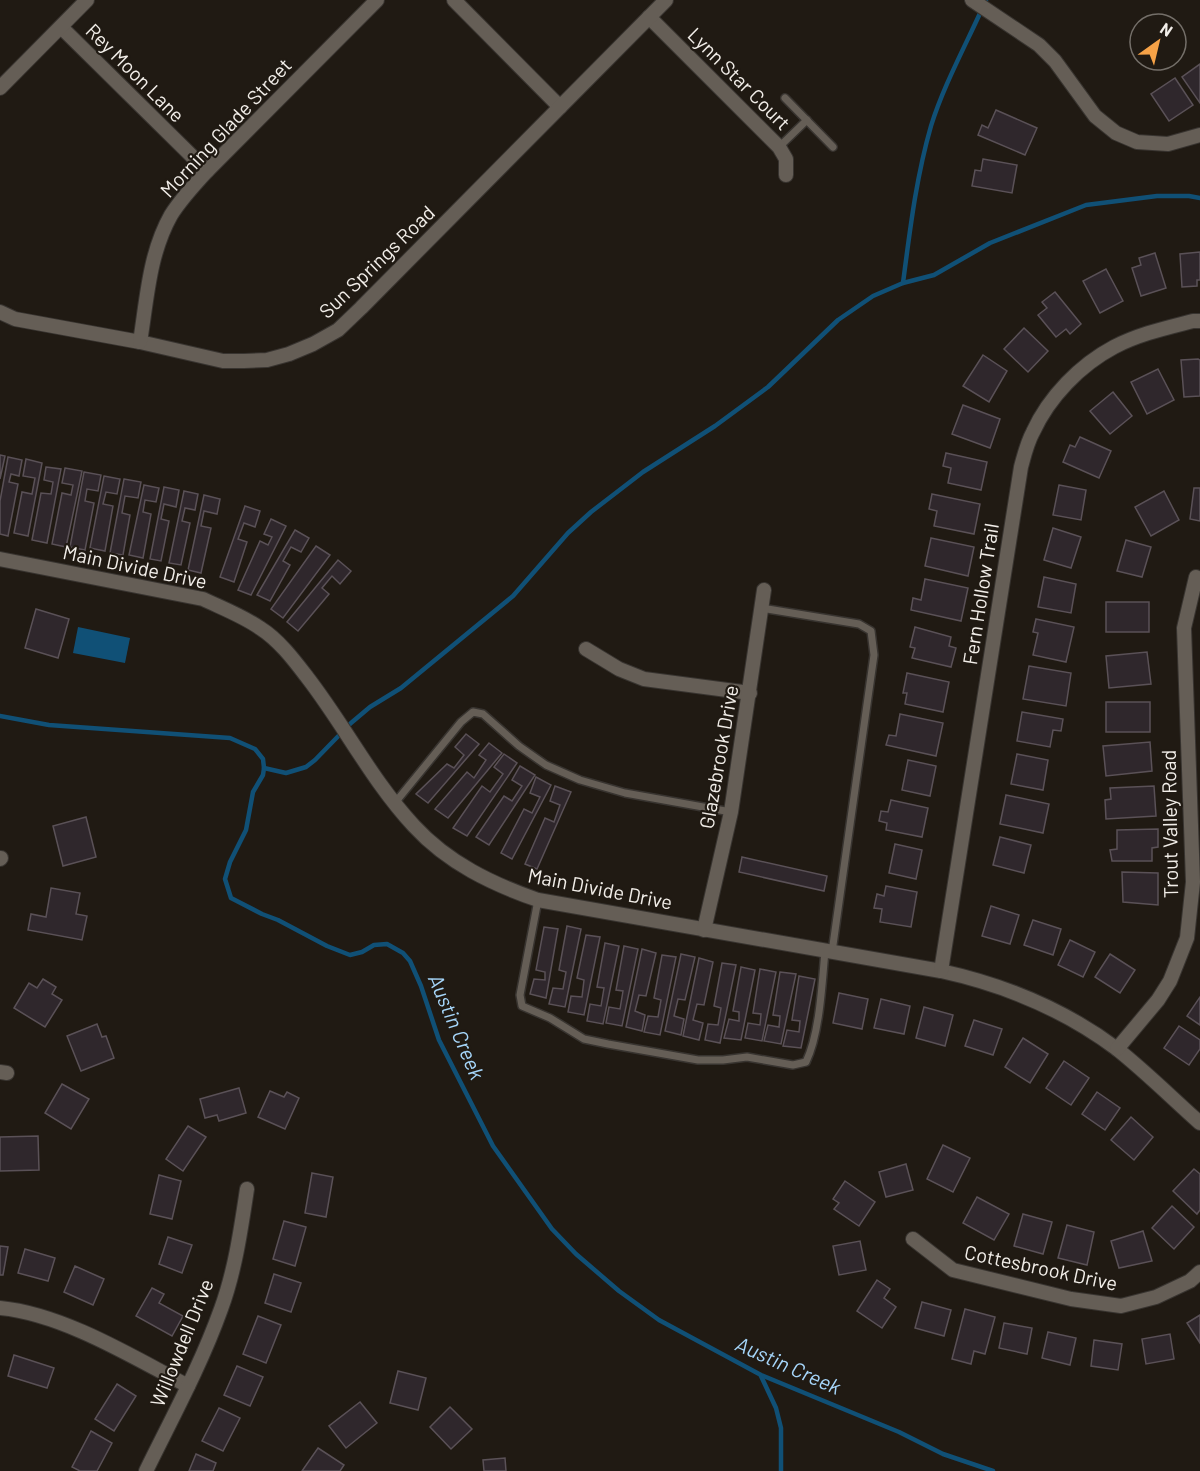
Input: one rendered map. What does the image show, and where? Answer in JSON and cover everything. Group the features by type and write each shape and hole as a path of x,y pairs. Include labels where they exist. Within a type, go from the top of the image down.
{"street":[{"path":"0,88 87,0"},
{"name":"Morning Glade Street","path":"140,342 150,271 159,242 184,196 377,0"},
{"path":"454,0 560,107"},
{"name":"Sun Springs Road","path":"0,312 15,319 140,342 223,361 267,360 313,344 338,330 361,308 666,0"},
{"path":"972,0 1039,45 1055,61 1095,116 1116,133 1137,142 1168,144 1200,135"},
{"name":"Lynn Star Court","path":"649,17 779,147 786,159 786,175"},
{"name":"Rey Moon Lane","path":"60,27 207,171"},
{"name":"Fern Hollow Trail","path":"941,971 1021,467 1032,433 1050,401 1080,370 1113,347 1147,333 1200,321"},
{"name":"Main Divide Drive","path":"0,558 203,599 261,628 290,654 323,697 394,804 415,828 446,856 502,888 538,900 941,971 983,981 1055,1009 1117,1049 1200,1123"},
{"name":"Trout Valley Road","path":"1117,1049 1158,1000 1170,981 1187,938 1193,882 1184,628 1196,577"},
{"name":"Glazebrook Drive","path":"704,930 731,812 764,590"},
{"path":"586,649 619,669 644,679 750,693"},
{"name":"Willowdell Drive","path":"146,1471 188,1386 221,1308 239,1238 247,1189"},
{"name":"Cottesbrook Drive","path":"913,1239 953,1270 1071,1299 1121,1306 1156,1297 1190,1281 1200,1272"},
{"path":"0,1308 41,1317 81,1332 188,1386"}],"lane":[{"path":"785,98 833,147"},
{"path":"779,147 807,120"},
{"path":"538,900 520,995 522,1006 550,1018 584,1039 608,1044 698,1060 747,1057 793,1065 806,1062 812,1050 829,951 874,655 874,641 871,631 859,624 761,608"},
{"path":"394,804 461,722 473,712 483,714 519,746 546,765 580,780 625,793 731,812"}],"water":[{"path":"78,627 130,638 125,663 73,653"}],"building":[{"path":"1200,64 1200,103 1182,77"},
{"path":"1175,78 1193,105 1169,121 1151,94"},
{"path":"996,110 1037,128 1025,155 978,135 982,125 988,128"},
{"path":"983,159 1017,165 1012,193 972,186 975,170 981,171"},
{"path":"1200,252 1200,280 1197,280 1197,286 1182,287 1180,254"},
{"path":"1155,253 1166,288 1141,296 1132,268 1141,265 1139,258"},
{"path":"1106,269 1123,301 1100,313 1083,281"},
{"path":"1055,292 1081,324 1070,334 1066,329 1056,337 1038,315 1047,308 1042,302"},
{"path":"1024,328 1048,351 1028,372 1004,349"},
{"path":"983,355 1007,371 989,402 963,386"},
{"path":"1181,360 1200,360 1200,396 1184,397"},
{"path":"1158,369 1174,400 1147,414 1131,382"},
{"path":"1113,392 1132,416 1110,434 1090,411"},
{"path":"963,405 1000,419 990,448 952,434"},
{"path":"1080,437 1111,451 1099,478 1063,462 1070,445 1075,447"},
{"path":"946,453 987,462 981,490 948,483 951,468 943,466"},
{"path":"0,455 5,456 0,479"},
{"path":"8,457 22,460 19,476 11,474 9,482 18,484 8,536 0,534 0,501"},
{"path":"26,459 42,463 28,536 14,533 22,492 32,494 35,478 23,476"},
{"path":"46,467 61,469 47,543 32,540 41,493 51,494 53,482 44,480"},
{"path":"65,468 82,471 66,547 52,544 62,493 71,495 73,485 62,483"},
{"path":"84,472 101,475 98,491 87,489 85,501 94,503 85,550 70,547"},
{"path":"104,476 120,479 117,494 106,492 103,504 113,506 105,551 90,548"},
{"path":"124,479 141,482 138,498 125,496 122,513 130,515 123,555 110,553"},
{"path":"144,485 159,488 156,502 145,500 143,512 151,514 143,558 129,555"},
{"path":"1059,485 1086,490 1081,520 1053,515"},
{"path":"164,487 179,490 176,507 164,504 161,519 169,521 161,561 150,559"},
{"path":"1194,488 1200,488 1200,521 1190,519"},
{"path":"184,491 198,494 195,510 185,508 182,521 190,523 181,565 169,563"},
{"path":"1164,491 1179,520 1151,536 1135,507"},
{"path":"932,494 980,504 974,534 934,526 937,511 929,509"},
{"path":"204,495 220,499 217,514 204,511 201,526 211,528 201,573 188,570"},
{"path":"245,506 260,511 255,527 244,523 238,539 247,542 234,582 220,577"},
{"path":"271,519 286,526 251,595 238,590 260,541 268,545 272,537 264,534"},
{"path":"1053,528 1081,537 1071,568 1044,560"},
{"path":"295,530 309,538 301,552 291,547 283,561 290,565 270,601 257,595"},
{"path":"931,538 974,547 968,576 925,566"},
{"path":"1126,540 1151,547 1142,577 1117,571"},
{"path":"316,546 330,555 283,618 271,609"},
{"path":"338,560 351,571 340,584 332,576 322,588 329,594 298,631 287,622"},
{"path":"1044,577 1076,584 1071,613 1038,607"},
{"path":"925,579 968,588 961,621 911,610 913,598 921,600"},
{"path":"1106,602 1149,602 1149,632 1106,632"},
{"path":"36,609 69,619 58,658 25,648"},
{"path":"1036,619 1074,627 1066,662 1033,655 1038,633 1033,632"},
{"path":"915,627 951,637 949,646 956,648 951,667 912,658 915,648 910,647"},
{"path":"1147,652 1151,684 1109,688 1106,656"},
{"path":"1029,666 1071,673 1066,706 1023,699"},
{"path":"907,673 949,682 943,712 905,704 907,693 903,693"},
{"path":"1106,702 1150,702 1150,732 1106,732"},
{"path":"1022,712 1063,719 1061,731 1053,730 1050,747 1017,741"},
{"path":"900,714 943,723 936,756 886,745 889,735 896,736"},
{"path":"466,734 479,744 428,803 416,794 447,764 454,768 464,755 455,747"},
{"path":"1150,742 1152,771 1106,776 1103,746"},
{"path":"489,743 502,753 448,818 435,809 467,772 474,778 486,760 479,755"},
{"path":"504,754 517,763 467,836 453,828 482,786 490,792 503,774 494,767"},
{"path":"1017,754 1048,760 1043,790 1011,784"},
{"path":"908,760 936,766 930,796 902,790"},
{"path":"520,766 535,775 489,845 476,837 504,796 512,801 522,786 512,780"},
{"path":"536,777 551,785 512,859 501,853 524,809 532,813 540,797 530,793"},
{"path":"555,786 571,792 537,869 525,864 545,818 554,822 560,805 550,801"},
{"path":"1154,786 1156,816 1106,819 1105,800 1111,799 1110,788"},
{"path":"1006,795 1049,804 1043,833 1000,824"},
{"path":"891,800 928,808 922,837 886,830 887,823 879,821 881,811 888,812"},
{"path":"86,817 96,857 63,866 53,826"},
{"path":"1158,829 1158,847 1152,848 1152,861 1112,861 1110,850 1117,849 1117,830"},
{"path":"1000,837 1031,845 1024,873 993,865"},
{"path":"895,844 922,850 916,879 889,873"},
{"path":"742,857 827,876 824,891 739,872"},
{"path":"1122,872 1158,873 1158,905 1123,902"},
{"path":"886,886 917,892 911,927 880,922 882,909 874,908 877,894 884,896"},
{"path":"51,888 80,893 76,914 87,916 82,940 28,930 31,914 46,917"},
{"path":"991,906 1019,915 1010,944 982,936"},
{"path":"1033,920 1061,929 1053,955 1024,945"},
{"path":"567,926 581,929 565,1007 549,1004 553,988 563,989 566,972 559,970"},
{"path":"544,927 558,929 546,998 530,994 534,979 545,980 545,972 536,970"},
{"path":"586,935 600,937 584,1015 568,1012 571,996 582,997 584,980 577,978"},
{"path":"1070,940 1095,952 1083,977 1058,965"},
{"path":"605,943 619,946 603,1024 587,1021 590,1004 601,1006 604,988 597,987"},
{"path":"624,946 638,949 622,1026 606,1023 609,1007 620,1009 623,991 616,990"},
{"path":"642,949 656,953 646,996 639,995 635,1011 645,1015 642,1031 626,1027"},
{"path":"681,954 695,957 685,1000 678,999 674,1016 684,1019 681,1035 665,1031"},
{"path":"1110,954 1135,970 1120,993 1095,977"},
{"path":"662,955 676,957 660,1035 644,1032 648,1016 658,1017 661,1000 654,998"},
{"path":"699,958 713,962 704,1005 697,1004 693,1020 703,1023 699,1040 683,1036"},
{"path":"722,963 736,965 720,1043 705,1040 708,1024 718,1025 721,1008 714,1006"},
{"path":"741,967 755,970 741,1040 724,1038 729,1019 739,1021 739,1012 733,1011"},
{"path":"760,969 776,972 762,1041 745,1038 748,1023 760,1025 761,1014 753,1013"},
{"path":"780,972 796,974 781,1044 764,1041 768,1025 779,1027 780,1016 773,1015"},
{"path":"799,976 815,979 801,1048 783,1046 787,1030 799,1032 800,1021 792,1020"},
{"path":"43,979 56,987 52,994 62,1000 45,1027 14,1008 29,983 37,988"},
{"path":"839,993 868,999 862,1029 833,1023"},
{"path":"1200,997 1200,1025 1187,1016"},
{"path":"881,999 910,1006 904,1034 874,1028"},
{"path":"924,1007 953,1015 945,1046 916,1038"},
{"path":"974,1020 1002,1029 993,1055 965,1046"},
{"path":"97,1024 102,1037 106,1036 114,1058 81,1071 67,1036"},
{"path":"1179,1026 1200,1040 1200,1049 1189,1065 1164,1048"},
{"path":"1023,1038 1048,1054 1030,1083 1005,1067"},
{"path":"1064,1061 1089,1078 1071,1105 1046,1088"},
{"path":"62,1084 89,1099 71,1129 45,1113"},
{"path":"239,1088 246,1113 219,1121 217,1115 205,1118 200,1099"},
{"path":"270,1091 284,1097 287,1092 299,1098 285,1129 258,1117"},
{"path":"1097,1092 1120,1108 1105,1130 1082,1114"},
{"path":"1131,1117 1153,1137 1134,1160 1111,1140"},
{"path":"188,1126 206,1137 183,1171 166,1159"},
{"path":"38,1136 39,1170 0,1171 0,1137"},
{"path":"943,1145 970,1158 953,1192 927,1179"},
{"path":"906,1164 913,1190 886,1197 879,1172"},
{"path":"1194,1169 1200,1174 1200,1210 1197,1214 1173,1191"},
{"path":"312,1173 333,1177 326,1217 305,1213"},
{"path":"159,1175 181,1181 172,1219 150,1214"},
{"path":"845,1181 875,1202 859,1226 834,1209 839,1203 833,1199"},
{"path":"977,1197 1009,1214 994,1240 963,1223"},
{"path":"1172,1206 1194,1227 1174,1249 1152,1228"},
{"path":"1023,1214 1052,1222 1043,1254 1014,1246"},
{"path":"284,1221 306,1227 295,1266 273,1259"},
{"path":"1067,1225 1094,1232 1087,1265 1058,1258"},
{"path":"1143,1231 1152,1261 1119,1268 1111,1241"},
{"path":"168,1237 192,1245 182,1273 159,1264"},
{"path":"860,1241 866,1270 839,1275 833,1246"},
{"path":"0,1246 8,1247 3,1275 0,1275"},
{"path":"25,1249 55,1258 48,1281 18,1273"},
{"path":"75,1266 104,1279 93,1305 64,1292"},
{"path":"274,1274 301,1283 291,1312 265,1303"},
{"path":"877,1280 890,1289 884,1298 896,1307 882,1328 857,1311"},
{"path":"152,1288 164,1294 159,1303 183,1316 172,1336 136,1316"},
{"path":"922,1302 951,1310 944,1336 915,1328"},
{"path":"965,1309 995,1317 985,1354 974,1351 971,1364 952,1359"},
{"path":"1200,1315 1200,1343 1187,1323"},
{"path":"258,1316 281,1325 266,1363 243,1354"},
{"path":"1004,1323 1032,1328 1027,1354 999,1348"},
{"path":"1048,1332 1076,1338 1070,1365 1042,1358"},
{"path":"1170,1334 1174,1359 1146,1364 1142,1339"},
{"path":"1094,1340 1122,1344 1118,1370 1091,1366"},
{"path":"14,1355 54,1368 47,1388 8,1376"},
{"path":"237,1366 263,1377 250,1406 224,1395"},
{"path":"398,1371 426,1378 418,1410 390,1403"},
{"path":"117,1384 136,1396 114,1431 95,1419"},
{"path":"360,1402 377,1423 346,1448 329,1426"},
{"path":"450,1407 472,1429 451,1449 430,1427"},
{"path":"219,1408 240,1418 223,1451 202,1441"},
{"path":"91,1431 112,1443 97,1471 80,1471 72,1467"},
{"path":"318,1448 344,1465 340,1471 302,1471"},
{"path":"196,1454 216,1463 213,1471 189,1471"},
{"path":"505,1458 506,1471 484,1471 483,1460"}],"waterway":[{"path":"903,283 917,185 931,126 949,78 986,0"},
{"path":"264,768 286,773 306,767 370,707 401,688 513,596 568,533 591,512 643,472 715,426 768,387 838,320 873,296 903,283 934,275 990,243 1086,205 1157,196 1200,198"},
{"name":"Austin Creek","path":"0,716 49,725 230,738 255,749 263,759 263,775 253,792 246,830 230,862 225,879 231,898 327,946 350,955 362,952 374,945 387,944 403,953 410,961 421,986 439,1040 493,1146 552,1229 576,1254 619,1291 659,1320 761,1375 899,1432 943,1454 993,1471"},
{"path":"761,1376 776,1408 781,1428 781,1471"}]}
